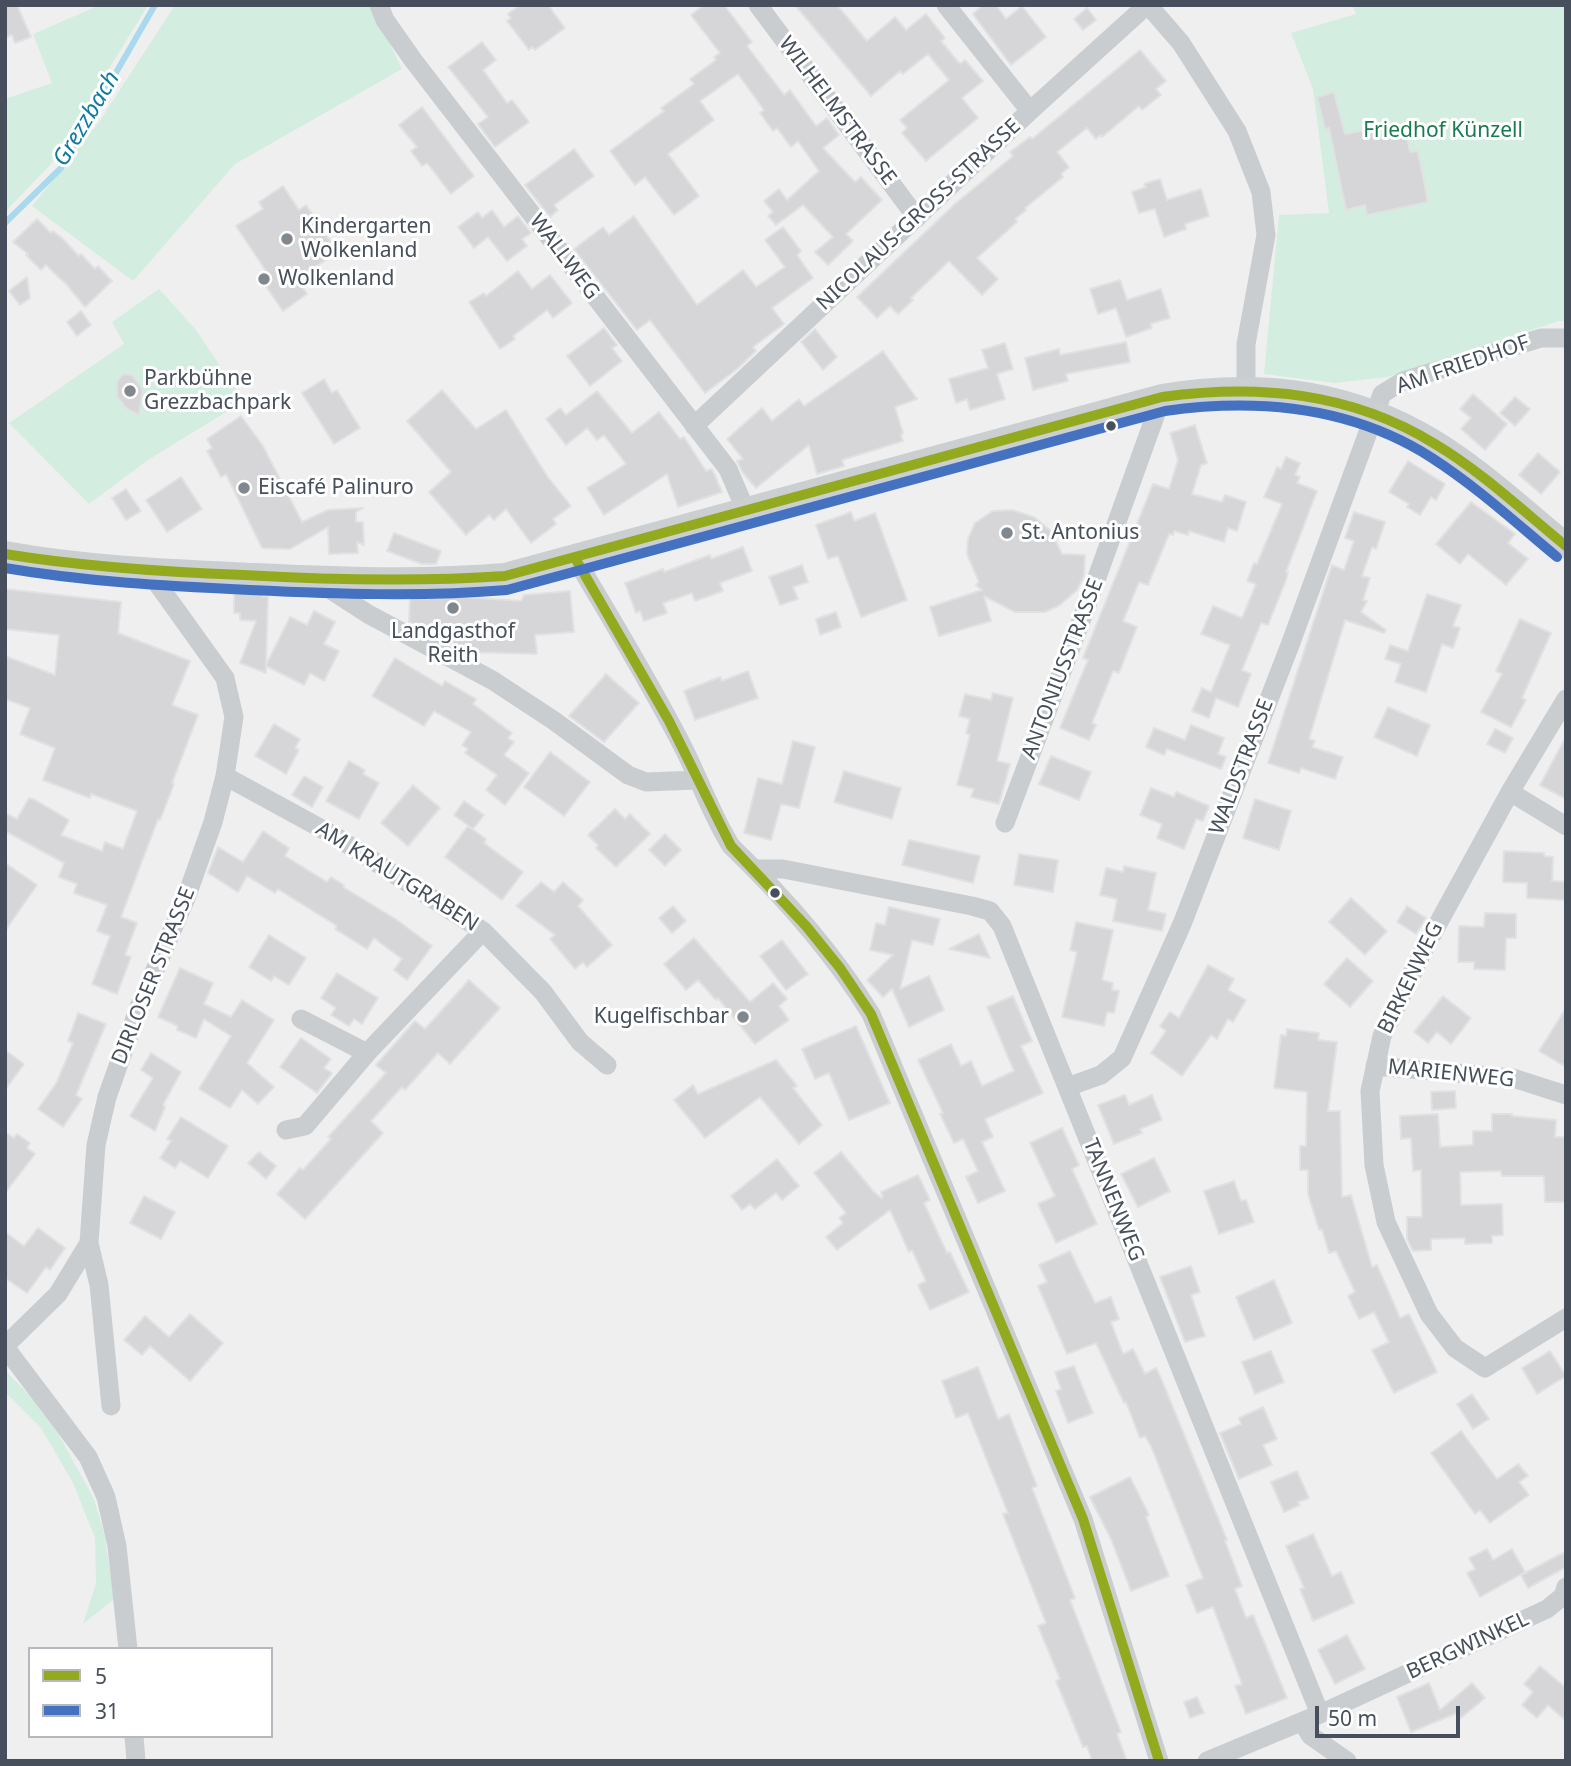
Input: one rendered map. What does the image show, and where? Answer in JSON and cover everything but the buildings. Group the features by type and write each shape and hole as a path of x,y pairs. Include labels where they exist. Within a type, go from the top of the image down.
{"street":[{"name":"WALLWEG","path":"379,5 385,20 413,60 728,469 746,511"},
{"name":"WILHELMSTRASSE","path":"758,5 917,218"},
{"path":"946,5 1030,111"},
{"name":"NICOLAUS-GROSS-STRASSE","path":"694,426 1147,5"},
{"path":"1147,5 1181,43 1237,131 1261,192 1266,235 1246,344 1246,390"},
{"name":"AM FRIEDHOF","path":"1374,413 1382,394 1403,381 1541,338 1566,338"},
{"path":"5,554 48,562 149,572 314,579 456,580 505,576 1162,397 1246,390 1287,391 1328,398 1374,413 1417,433 1458,460 1566,545"},
{"name":"ANTONIUSSTRASSE","path":"1005,823 1162,397"},
{"name":"WALDSTRASSE","path":"1067,1087 1101,1075 1122,1058 1182,924 1290,645 1374,413"},
{"path":"575,558 631,651 731,846 826,947 871,1014 1083,1519 1159,1761"},
{"name":"DIRLOSER STRASSE","path":"111,1406 99,1285 89,1243 96,1145 107,1097 139,1007 186,898 213,822 225,776 234,717 225,678 149,572"},
{"path":"314,579 368,614 492,680 628,775 646,782 698,780"},
{"name":"BIRKENWEG","path":"1566,699 1454,893 1381,1036 1370,1091 1374,1166 1386,1222 1429,1314 1455,1348 1485,1368 1566,1318"},
{"name":"AM KRAUTGRABEN","path":"225,776 333,835 483,931 543,992 580,1042 607,1065"},
{"path":"1510,792 1566,826"},
{"name":"TANNENWEG","path":"755,869 783,869 990,911 1002,926 1311,1718 1311,1736 1347,1761"},
{"path":"285,1130 305,1126 367,1053 483,931"},
{"path":"301,1019 367,1053"},
{"name":"MARIENWEG","path":"1375,1066 1513,1078 1566,1095"},
{"path":"89,1243 58,1294 5,1347 88,1457 106,1497 117,1546 128,1647"},
{"name":"BERGWINKEL","path":"1207,1761 1311,1718 1547,1609 1563,1596 1566,1587"},
{"path":"134,1738 136,1761"}],"green space":[{"path":"100,5 148,5 51,164 5,212 5,99 52,83 33,34"},
{"path":"175,5 372,5 402,69 235,164 133,281 32,206 99,122"},
{"name":"Friedhof Künzell","path":"1352,5 1566,5 1566,321 1387,377 1335,383 1264,374 1279,215 1329,213 1313,89 1291,33 1356,14"},
{"path":"159,289 196,330 244,401 148,460 89,504 9,423 124,344 112,322"},
{"path":"5,1370 32,1398 59,1435 94,1499 105,1536 114,1599 83,1624 96,1583 95,1538 73,1483 41,1428 5,1392"}],"waterway":[{"name":"Grezzbach","path":"5,223 61,168 155,5"}],"transit line":[{"name":"5","path":"5,554 124,568 277,577 407,580 505,576 1162,397 1233,392 1303,396 1370,413 1403,427 1469,467 1566,546"},
{"name":"31","path":"5,568 128,583 347,594 507,590 1165,411 1235,406 1303,410 1369,427 1401,441 1465,481 1557,557"},
{"name":"5","path":"575,558 669,721 731,846 806,926 840,968 871,1014 1083,1519 1159,1761"}],"place":[{"name":"Kindergarten Wolkenland","path":"287,239"},
{"name":"Wolkenland","path":"264,279"},
{"name":"Parkbühne Grezzbachpark","path":"130,391"},
{"name":"Eiscafé Palinuro","path":"244,488"},
{"name":"St. Antonius","path":"1007,533"},
{"name":"Landgasthof Reith","path":"453,608"},
{"name":"Kugelfischbar","path":"743,1017"}]}
